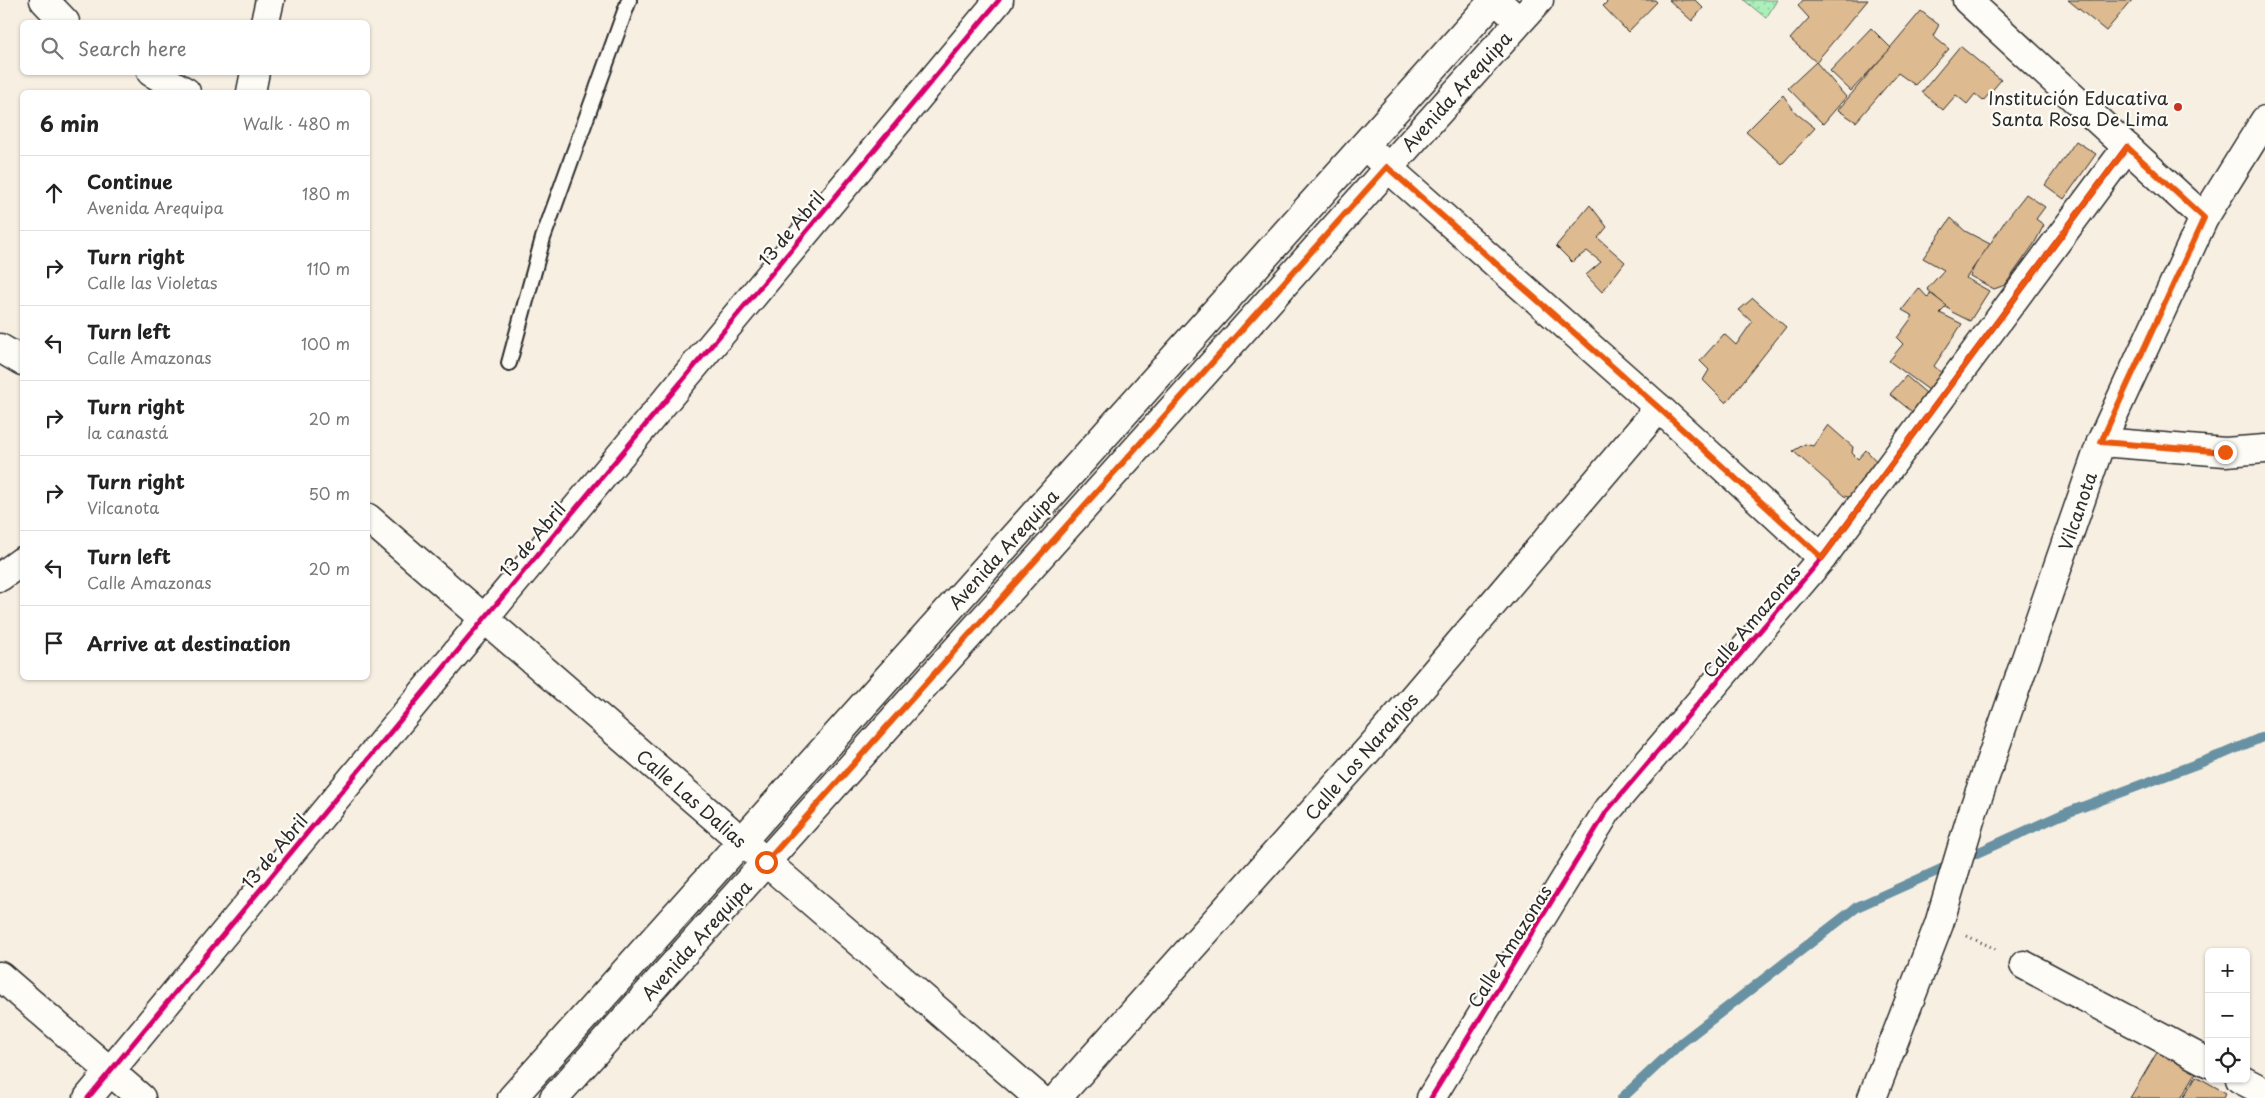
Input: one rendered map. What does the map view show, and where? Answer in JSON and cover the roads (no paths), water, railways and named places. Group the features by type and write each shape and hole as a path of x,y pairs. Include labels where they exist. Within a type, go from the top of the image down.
{"street":[{"path":"44,0 63,20"},
{"path":"265,20 270,0"},
{"name":"13 de Abril","path":"88,1098 484,618 999,0"},
{"path":"1495,0 1519,21"},
{"name":"Avenida Arequipa","path":"512,1098 1495,0"},
{"name":"Avenida Arequipa","path":"554,1098 1538,0"},
{"path":"1967,0 2204,218"},
{"path":"155,75 182,90"},
{"path":"251,90 254,75"},
{"name":"Vilcanota","path":"1872,1098 1941,917 1971,817 2101,442 2204,218 2265,120"},
{"path":"1365,145 1387,167 1659,408 1822,558"},
{"name":"Calle Amazonas","path":"1431,1098 1608,812 1822,558 2127,147"},
{"path":"0,348 20,360"},
{"name":"Calle Los Naranjos","path":"1057,1098 1377,740 1659,408"},
{"path":"2101,442 2225,452 2265,449"},
{"name":"Calle Las Dalias","path":"370,520 1039,1098"},
{"path":"0,577 20,562"},
{"path":"2024,965 2205,1061"},
{"path":"0,976 141,1098"},
{"path":"2248,1083 2265,1092"}],"lane":[{"path":"509,363 543,238 628,0"}],"waterway":[{"path":"1622,1098 1681,1043 1857,907 2061,815 2223,754 2265,736"}],"place":[{"name":"Institución Educativa Santa Rosa De Lima","path":"2178,107"}]}
